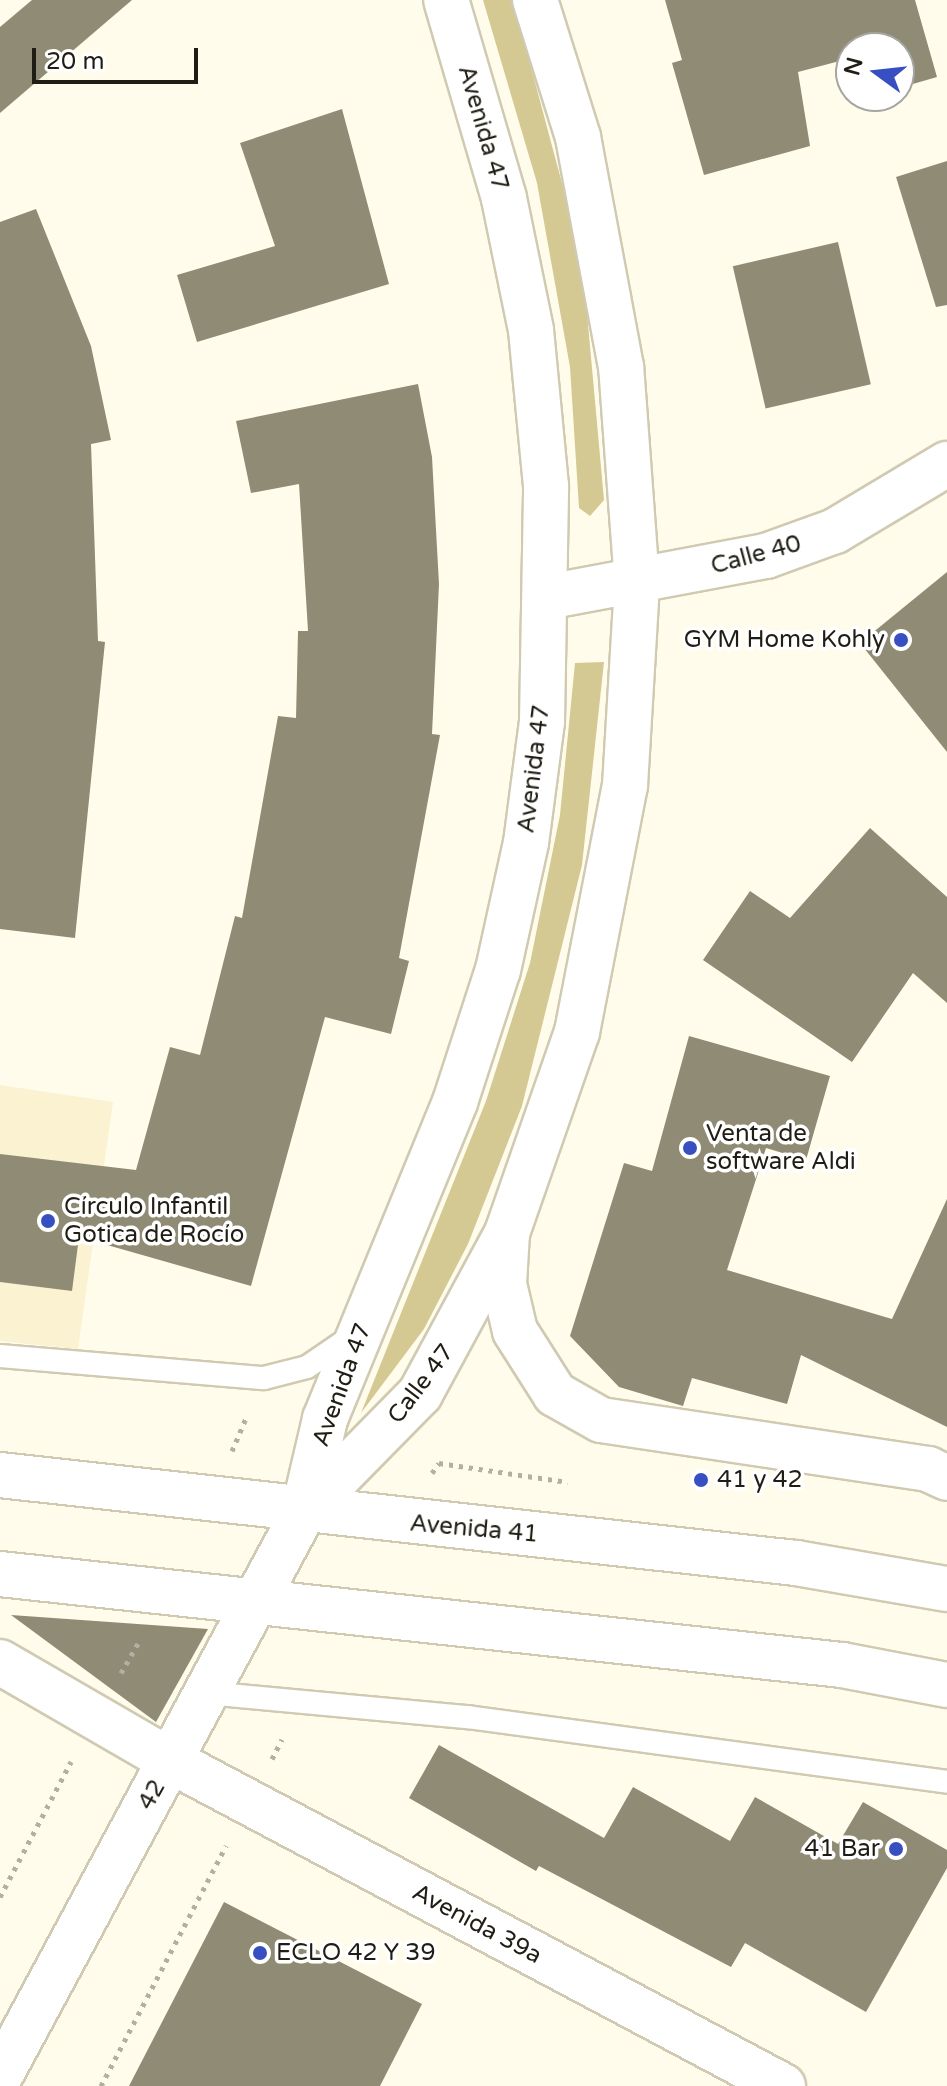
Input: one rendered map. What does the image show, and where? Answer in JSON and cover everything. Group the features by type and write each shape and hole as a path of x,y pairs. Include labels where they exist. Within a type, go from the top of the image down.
{"main road":[{"name":"Avenida 47","path":"303,1513 325,1419 455,1102 498,970 538,752 547,597 546,486 531,330 504,198 446,0"},
{"path":"535,0 606,257 637,583 625,786 603,915 577,1032 507,1233 504,1284 515,1331 555,1394 601,1420 928,1469 947,1478"},
{"name":"Calle 40","path":"547,597 637,583 766,556 835,531 947,464"},
{"name":"Calle 47","path":"303,1513 420,1394 507,1233"},
{"name":"Avenida 41","path":"0,1475 303,1513 766,1559 947,1589"},
{"name":"42","path":"0,2076 258,1603 303,1513"},
{"path":"0,1574 842,1665 947,1685"},
{"name":"Avenida 39a","path":"12,1673 171,1761 783,2086"}],"lane":[{"path":"0,1356 264,1378 307,1367 361,1329"},
{"path":"207,1693 468,1717 947,1782"}],"shaded area":[{"path":"483,0 513,0 582,258 604,500 590,516 579,508 570,367 537,183"},
{"path":"604,662 582,865 522,1106 468,1244 424,1329 361,1413 486,1101 530,963 560,815 575,663"},
{"name":"Círculo Infantil Gotica de Rocío","path":"0,1085 113,1102 78,1349 0,1341"}],"building":[{"path":"32,0 132,0 0,113 0,27"},
{"path":"665,0 915,0 937,77 915,83 915,32 835,32 835,62 798,72 810,146 704,175 672,63 682,60"},
{"path":"342,109 389,284 197,342 177,275 275,246 240,143"},
{"path":"947,161 947,305 936,307 896,177"},
{"path":"36,209 91,346 111,440 91,444 98,641 105,642 75,938 0,929 0,222"},
{"path":"838,242 871,384 766,409 733,266"},
{"path":"418,384 432,457 439,584 432,734 440,735 399,958 409,961 391,1034 325,1017 251,1286 79,1237 72,1291 0,1282 0,1154 136,1170 170,1047 200,1055 235,916 242,918 278,716 296,718 298,631 308,631 299,484 251,493 236,421"},
{"path":"947,572 947,752 860,643"},
{"path":"870,828 947,897 947,1003 913,973 852,1062 703,960 750,891 790,918"},
{"path":"689,1036 830,1076 806,1160 766,1148 727,1270 892,1319 947,1199 947,1427 801,1355 787,1404 692,1378 683,1406 619,1387 570,1336 624,1163 652,1171"},
{"path":"11,1615 208,1629 156,1722"},
{"path":"439,1745 604,1838 633,1787 730,1841 755,1797 838,1844 863,1802 947,1850 947,1868 866,2012 745,1943 731,1967 539,1866 536,1871 409,1798"},
{"name":"ECLO 42 Y 39","path":"224,1902 422,2004 380,2086 129,2086"}],"place":[{"name":"GYM Home Kohly","path":"901,640"},
{"name":"Venta de software Aldi","path":"690,1148"},
{"name":"Círculo Infantil Gotica de Rocío","path":"48,1221"},
{"name":"41 y 42","path":"701,1480"},
{"name":"41 Bar","path":"896,1849"},
{"name":"ECLO 42 Y 39","path":"260,1953"}]}
